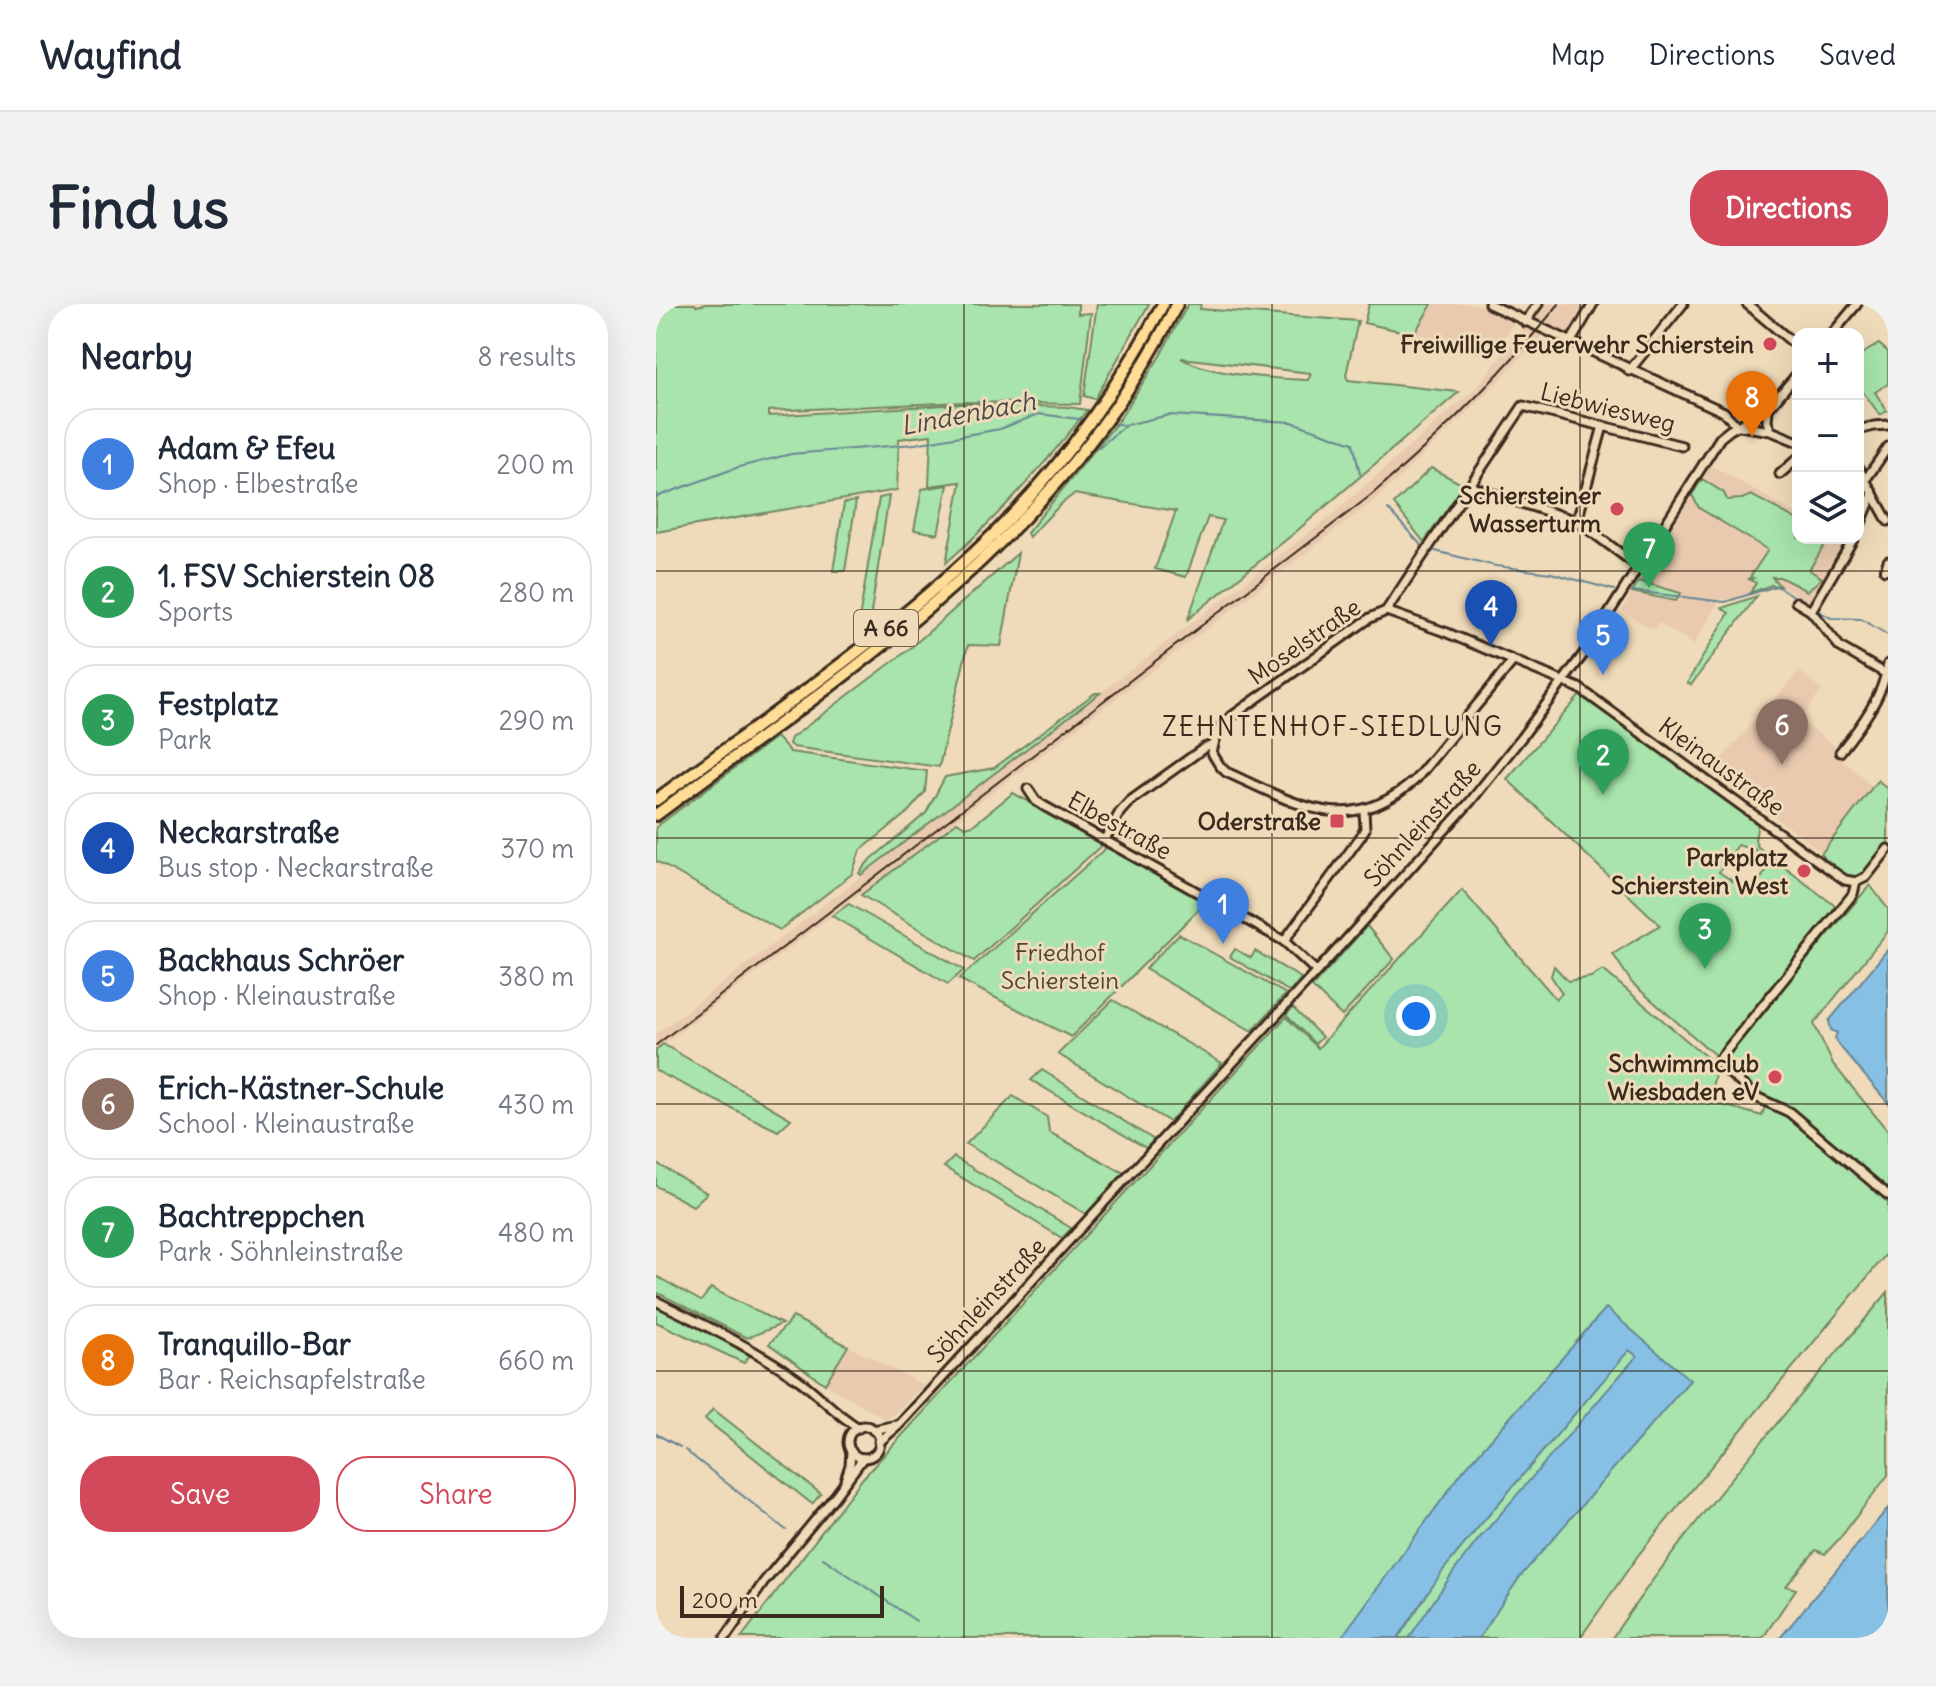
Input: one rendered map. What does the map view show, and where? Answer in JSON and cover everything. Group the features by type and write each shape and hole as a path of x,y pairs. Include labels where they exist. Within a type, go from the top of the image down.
{"highway":[{"name":"A 66","path":"1114,399 1163,304"},
{"name":"A 66","path":"656,815 852,669 949,591 1028,516 1093,429 1177,304"},
{"name":"A 66","path":"656,800 834,668 941,583 1019,508 1093,429"}],"street":[{"path":"1489,304 1629,371 1724,412 1737,426 1771,431 1792,440"},
{"path":"1525,322 1538,304"},
{"path":"1570,343 1593,304"},
{"path":"1629,371 1683,304"},
{"path":"1747,304 1792,342"},
{"path":"1837,328 1857,304"},
{"path":"1771,431 1767,422 1768,409 1792,380"},
{"name":"Liebwiesweg","path":"1523,406 1682,446"},
{"name":"Moselstraße","path":"1105,839 1130,801 1204,748 1213,745 1217,732 1228,719 1355,628 1386,611 1523,406"},
{"name":"Söhnleinstraße","path":"879,1442 902,1421 1470,802 1564,680 1720,438 1768,409"},
{"path":"1864,428 1888,425"},
{"path":"1577,521 1603,426"},
{"path":"1866,479 1888,447"},
{"path":"1780,474 1792,463"},
{"path":"1861,472 1888,521"},
{"path":"1469,486 1577,521 1639,567"},
{"path":"1864,516 1873,494"},
{"path":"1813,608 1850,544"},
{"path":"1885,570 1888,561"},
{"path":"1796,602 1813,608 1834,642 1887,675"},
{"name":"Kleinaustraße","path":"1386,611 1564,680 1596,699 1845,880 1856,882"},
{"path":"1213,745 1214,758 1226,772 1297,805 1329,813 1364,810 1396,795 1416,779 1513,661"},
{"path":"1840,752 1864,720 1887,675 1888,664"},
{"name":"Elbestraße","path":"1028,789 1036,801 1284,941 1316,971"},
{"path":"1284,941 1361,836 1365,829 1364,810"},
{"path":"1888,849 1866,877 1856,882 1853,894 1717,1062 1756,1097 1789,1112 1888,1195"},
{"path":"656,1301 758,1352 810,1388 859,1428 886,1429 902,1421"},
{"path":"835,1411 849,1436 851,1451 843,1486"},
{"path":"849,1436 859,1428"},
{"path":"725,1638 764,1582 863,1458 875,1453 879,1442 873,1430"},
{"path":"851,1451 863,1458"}],"shaded area":[{"path":"1433,304 1476,304 1513,324 1490,357 1491,360 1463,347 1415,333"},
{"path":"1543,304 1589,304 1571,334 1549,328 1378,498 656,1050 656,1034 1326,520 1476,388"},
{"path":"1711,465 1792,512 1792,544 1846,544 1809,603 1775,582 1736,599 1720,599 1694,645 1659,623 1653,630 1622,611 1632,592 1677,600 1680,593 1639,581"},
{"path":"1799,671 1822,690 1800,720 1837,748 1832,755 1842,759 1873,787 1822,852 1711,770"},
{"path":"848,1346 924,1385 887,1420 825,1384"}],"green space":[{"path":"656,304 1078,304 1078,314 1091,313 1080,404 965,402 768,411 768,416 961,404 1087,410 1020,490 946,563 961,482 929,486 931,435 899,439 897,490 656,532"},
{"path":"1097,304 1149,304 1095,399 1084,396"},
{"path":"1188,304 1201,304 1200,309 1358,321 1346,375 1348,380 1459,392 1188,619 1223,520 1208,517 1186,577 1155,569 1176,511 1074,494 1029,537 1027,533 1119,420 1160,356","holes":["1181,358 1310,373 1308,380 1243,375 1209,369"]},
{"path":"1369,304 1432,304 1414,334 1364,323"},
{"path":"1879,344 1888,352 1888,384 1875,392 1887,411 1880,415 1864,393 1864,353"},
{"path":"1431,468 1464,485 1424,542 1394,504"},
{"path":"1702,479 1724,493 1727,500 1751,495 1792,517 1792,544 1825,544 1809,570 1822,578 1807,591 1780,577 1772,577 1780,586 1771,585 1750,593 1756,583 1749,579 1753,578 1750,577 1768,550 1699,508 1692,495"},
{"path":"948,485 938,534 914,530 922,489"},
{"path":"889,496 870,619 858,626 879,498"},
{"path":"856,501 845,571 833,571 844,503"},
{"path":"1018,553 1001,646 968,645 939,767 789,744 791,738 907,651"},
{"path":"1639,581 1681,593 1676,601 1632,592"},
{"path":"1757,596 1691,685 1687,683 1729,613 1722,608"},
{"path":"1095,693 1100,693 861,875 859,873 926,813 945,777 994,768"},
{"path":"1581,694 1758,823 1755,840 1758,847 1834,905 1835,910 1716,1056 1632,983 1613,954 1660,925 1507,779","holes":["1738,845 1752,847 1770,865 1751,893 1719,872"]},
{"path":"776,737 790,752 927,771 925,792 908,812 860,851 852,874 780,930 656,861 656,827"},
{"path":"1878,780 1888,790 1888,846 1859,876 1845,874 1822,860 1824,857 1821,854"},
{"path":"1013,793 1104,843 974,961 861,895 957,822 965,827 973,825"},
{"name":"Friedhof Schierstein","path":"1112,846 1205,899 1205,903 1071,1037 959,979 1107,847"},
{"path":"1870,885 1888,909 1888,931 1814,1024 1833,1064 1888,1131 1888,1190 1793,1112 1757,1092 1723,1059"},
{"path":"1462,890 1556,999 1562,993 1551,976 1554,966 1568,981 1591,977 1603,970 1717,1066 1708,1104 1762,1116 1765,1105 1789,1116 1888,1198 1888,1252 1639,1554 1580,1638 741,1638 862,1479 1286,1017 1318,1048"},
{"path":"849,904 964,970 948,984 832,916"},
{"path":"1367,926 1394,959 1342,1016 1312,987"},
{"path":"1179,934 1286,994 1252,1031 1145,969"},
{"path":"1235,949 1251,958 1255,951 1301,978 1290,992 1230,957"},
{"path":"1113,1000 1222,1063 1170,1122 1058,1054"},
{"path":"1293,1008 1322,1037 1315,1044 1286,1015"},
{"path":"663,1044 791,1119 778,1131 656,1071 656,1050"},
{"path":"1042,1070 1154,1140 1146,1148 1031,1080"},
{"path":"1013,1096 1047,1117 1049,1132 1124,1173 1086,1214 966,1144"},
{"path":"954,1157 1072,1228 1062,1238 944,1167"},
{"path":"656,1163 707,1193 693,1206 656,1186"},
{"path":"656,1276 701,1301 711,1288 782,1324 747,1338 656,1292"},
{"path":"1888,1292 1888,1475 1840,1538 1825,1554 1816,1550 1786,1586 1796,1589 1764,1636 1612,1638 1710,1505"},
{"path":"656,1306 751,1354 744,1363 656,1322"},
{"path":"793,1317 848,1346 825,1384 769,1344"},
{"path":"713,1409 821,1494 812,1504 705,1419"}],"water":[{"path":"1888,949 1888,1103 1838,1044 1835,1038 1837,1033 1831,1030 1829,1021"},
{"path":"1606,1308 1690,1380 1519,1578 1479,1638 1409,1638 1478,1540 1637,1356 1629,1350 1444,1569 1398,1638 1341,1638 1463,1471"},
{"path":"1888,1508 1888,1638 1780,1638"}],"waterway":[{"name":"Lindenbach","path":"656,497 739,467 791,454 915,444 1000,429 1039,414 1087,420"},
{"name":"Lindenbach","path":"1109,423 1126,425 1169,415 1292,422 1353,443 1360,474"},
{"path":"1099,447 1126,425"},
{"name":"Lindenbach","path":"1388,509 1421,545"},
{"name":"Lindenbach","path":"1435,551 1496,566 1551,573 1614,590"},
{"name":"Lindenbach","path":"1633,591 1725,602 1776,586 1811,606"},
{"name":"Lindenbach","path":"1816,610 1831,618 1861,619 1888,635"},
{"path":"656,1434 680,1447"},
{"path":"685,1450 786,1530"},
{"path":"823,1558 916,1621"}],"railway":[{"path":"656,1045 1370,496 1469,404 1559,304"}],"place":[{"name":"Freiwillige Feuerwehr Schierstein","path":"1770,344"},
{"name":"Tranquillo-Bar","path":"1752,437"},
{"name":"Schiersteiner Wasserturm","path":"1617,509"},
{"name":"Bachtreppchen","path":"1649,588"},
{"name":"Neckarstraße","path":"1491,646"},
{"name":"Backhaus Schröer","path":"1603,675"},
{"name":"Erich-Kästner-Schule","path":"1782,765"},
{"name":"1. FSV Schierstein 08","path":"1603,795"},
{"name":"Oderstraße","path":"1337,821"},
{"name":"Parkplatz Schierstein West","path":"1804,871"},
{"name":"Adam & Efeu","path":"1223,944"},
{"name":"Festplatz","path":"1705,969"},
{"name":"Schwimmclub Wiesbaden eV","path":"1775,1077"}],"district":[{"name":"ZEHNTENHOF-SIEDLUNG","path":"1333,726"}]}
